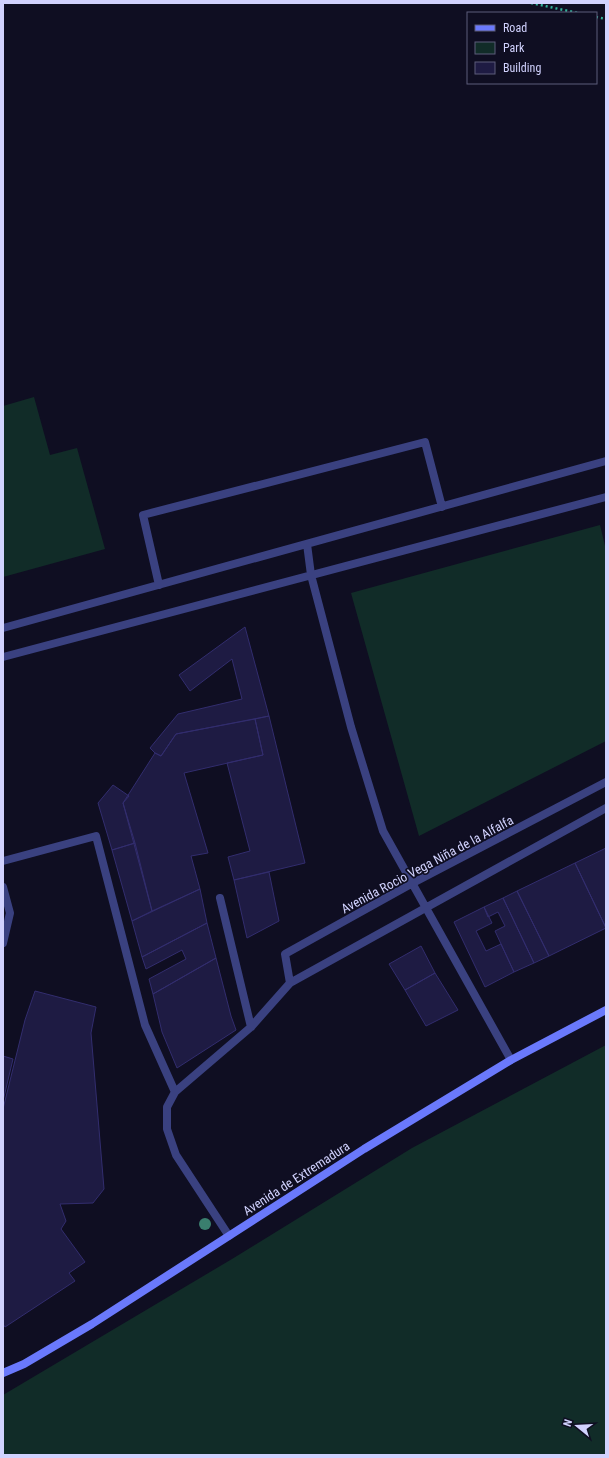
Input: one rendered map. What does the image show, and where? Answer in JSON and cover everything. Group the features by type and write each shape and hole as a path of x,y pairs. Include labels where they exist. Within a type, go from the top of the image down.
{"main road":[{"name":"Avenida de Extremadura","path":"3,1373 24,1364 92,1324 364,1149 511,1060 606,1010"}],"street":[{"path":"159,585 143,515 425,442 442,507"},
{"path":"3,628 606,461"},
{"path":"3,657 606,497"},
{"path":"307,544 311,575 351,727 383,831 411,884 511,1060"},
{"name":"Avenida Rocio Vega Niña de la Alfalfa","path":"290,983 285,954 411,884 606,782"},
{"path":"229,1236 176,1155 167,1129 167,1107 175,1092 251,1027 290,983 606,808"},
{"path":"3,861 96,836 145,1025 175,1092"},
{"path":"3,887 10,913 3,943"},
{"path":"220,898 251,1027"}],"path":[{"path":"531,3 573,12"}],"green space":[{"path":"34,397 50,455 77,448 105,549 3,577 3,406"},
{"path":"600,525 606,550 606,741 419,836 351,593"},
{"path":"606,1045 606,1455 3,1455 3,1395 232,1259 412,1148"}],"building":[{"path":"245,627 269,716 176,734 161,756 155,753 150,748 178,714 242,699 232,659 190,691 179,675"},
{"path":"269,716 305,863 234,880 228,857 250,851 227,763 263,755 255,719"},
{"path":"255,719 263,755 184,773 208,853 191,856 200,889 152,911 123,803 155,753 161,756 176,734"},
{"path":"113,785 129,796 123,803 135,843 112,850 98,803"},
{"path":"135,843 152,911 132,921 112,850"},
{"path":"606,848 606,928 575,863"},
{"path":"575,863 606,928 549,956 517,891"},
{"path":"269,872 279,921 247,938 234,880"},
{"path":"200,889 207,923 142,957 132,921"},
{"path":"517,891 549,956 534,963 503,898"},
{"path":"503,898 534,963 514,972 495,931 505,926 498,912 488,917 484,907"},
{"path":"484,907 492,923 476,931 486,951 501,944 514,972 485,987 454,922"},
{"path":"207,923 216,958 153,994 149,979 186,959 182,950 146,969 142,957"},
{"path":"421,946 435,973 405,990 389,964"},
{"path":"216,958 236,1030 177,1068 162,1032 153,994"},
{"path":"435,973 458,1010 426,1026 405,990"},
{"path":"35,991 96,1007 91,1033 104,1189 93,1203 60,1204 66,1221 61,1229 85,1262 69,1273 75,1281 5,1327 3,1324 3,1109 25,1020"},
{"path":"3,1056 13,1059 3,1101"}]}
